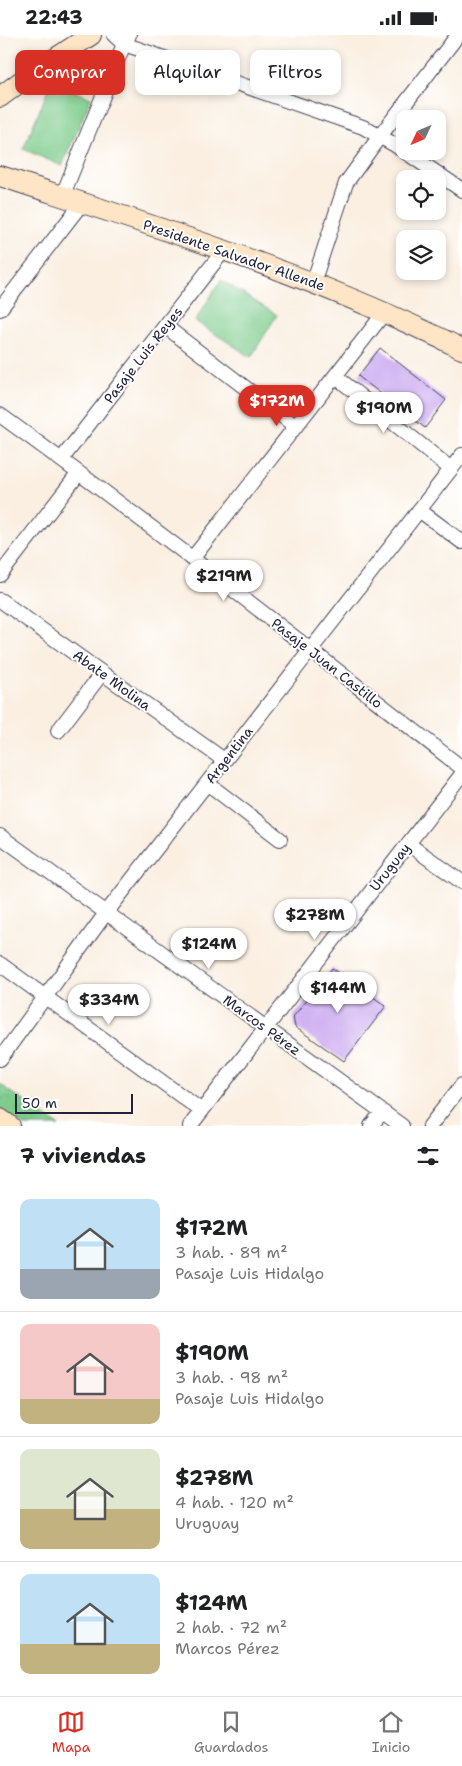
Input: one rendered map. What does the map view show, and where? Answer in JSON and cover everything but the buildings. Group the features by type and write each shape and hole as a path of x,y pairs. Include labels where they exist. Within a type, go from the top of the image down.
{"main road":[{"path":"0,97 91,35"},
{"name":"Presidente Salvador Allende","path":"0,177 224,250 314,283 385,312 462,349"},
{"path":"0,1119 10,1126"}],"street":[{"path":"314,283 342,190 350,176 458,35"},
{"path":"62,197 122,38 343,120 380,136 462,190"},
{"path":"0,309 82,203"},
{"name":"Pasaje Luis Reyes","path":"62,460 224,250"},
{"path":"192,559 385,312"},
{"path":"165,327 296,427"},
{"path":"335,376 451,469"},
{"name":"Pasaje Juan Castillo","path":"0,415 192,559 462,768"},
{"name":"Argentina","path":"0,1059 106,913 462,455"},
{"path":"0,575 79,473"},
{"path":"420,510 462,542"},
{"name":"Abate Molina","path":"0,600 224,760"},
{"path":"58,731 102,673"},
{"name":"Uruguay","path":"190,1126 462,774"},
{"path":"207,783 280,839"},
{"name":"Marcos Pérez","path":"0,836 402,1126"},
{"path":"408,844 462,882"},
{"path":"0,964 202,1111"},
{"path":"430,1126 462,1085"},
{"path":"371,1126 382,1112"}],"green space":[{"path":"46,95 84,95 91,98 62,166 23,149"},
{"path":"221,280 277,315 251,357 195,321"},
{"path":"0,1084 59,1126 24,1126 0,1109"}]}
